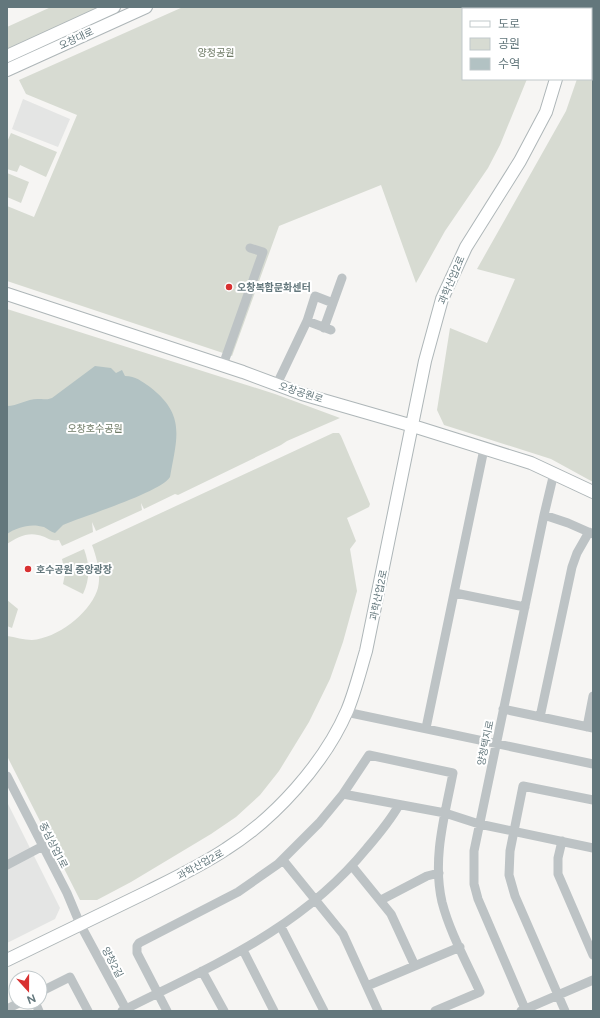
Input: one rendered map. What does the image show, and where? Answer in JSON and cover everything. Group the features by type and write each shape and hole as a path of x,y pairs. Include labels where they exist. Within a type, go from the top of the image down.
{"street":[{"name":"오창대로","path":"7,56 114,7"},
{"name":"오창대로","path":"7,70 146,7"},
{"name":"과학산업2로","path":"7,960 184,873 226,849 249,833 289,795 306,776 327,745 346,712 356,686 366,651 425,361 442,299 466,247 520,161 546,112 556,80"},
{"path":"223,365 263,252 250,248"},
{"path":"307,321 327,329 333,303 342,278"},
{"name":"오창공원로","path":"7,294 223,365 302,394 484,448 554,473 593,492"},
{"path":"277,384 307,321 315,296 333,303"},
{"path":"426,728 484,448"},
{"name":"양청택지로","path":"524,1010 478,899 473,869 474,851 554,473"},
{"path":"540,717 572,567 577,553 591,533 544,515"},
{"path":"455,593 525,607"},
{"path":"503,709 590,727 593,696"},
{"path":"346,712 593,764"},
{"path":"168,1011 137,953 137,946 139,943 238,892 283,860 303,841 343,794 368,755 453,773 440,839 439,873 442,901 446,915 480,992 435,1011"},
{"name":"중심상업1로","path":"7,776 43,846 80,924"},
{"path":"565,1011 511,884 509,864 523,786 593,800"},
{"path":"343,794 445,813 479,824 593,848"},
{"path":"125,1010 242,950 281,927 316,901 352,866 392,818 399,805"},
{"path":"562,841 558,858 558,874 593,955"},
{"path":"7,865 43,846"},
{"path":"283,860 343,934 378,1011"},
{"path":"352,866 381,900 398,926 415,966"},
{"path":"381,900 427,876 439,873"},
{"name":"양청2길","path":"80,924 125,1010"},
{"path":"281,927 324,1011"},
{"path":"367,986 460,947"},
{"path":"242,950 274,1011"},
{"path":"202,971 224,1011"},
{"path":"48,988 70,977 88,1011"},
{"path":"524,1010 593,980"}],"shaded area":[{"path":"23,99 70,119 58,147 12,129"},
{"path":"7,802 60,908 55,919 7,943"}],"green space":[{"path":"51,7 114,7 7,56 7,27"},
{"name":"양청공원","path":"183,7 526,8 462,8 462,80 527,80 500,145 488,168 445,231 416,283 381,185 279,226 232,356 7,281 7,206 34,217 77,115 26,94 19,80"},
{"path":"592,34 593,482 551,459 444,425 437,410 450,328 487,343 515,279 477,269 566,111 577,80 592,80"},
{"path":"11,133 57,152 46,177 20,165 17,172 7,169 7,142"},
{"path":"7,173 29,182 21,203 7,197"},
{"name":"오창호수공원","path":"7,309 275,394 340,418 287,441 178,495 175,494 144,509 141,503 142,510 96,531 92,522 93,532 62,546 59,540 53,540 34,534 22,536 7,544"},
{"path":"333,433 339,433 341,436 370,504 369,507 347,518 356,541 350,549 357,591 343,642 330,679 309,722 279,771 260,795 236,817 211,834 131,882 97,900 80,900 7,756 7,636 29,640 42,638 61,630 79,617 93,600 98,586 98,568 92,545"},
{"path":"84,549 87,561 88,577 83,594 63,584 65,574 62,559"},
{"path":"7,600 18,609 12,628 7,626"}],"water":[{"path":"95,366 111,368 116,373 122,370 125,376 135,378 150,387 169,407 174,417 176,428 175,450 170,477 164,483 152,490 63,525 55,533 44,527 34,525 15,529 7,534 7,406 36,399 52,398"}],"place":[{"name":"오창복합문화센터","path":"229,287"},
{"name":"호수공원 중앙광장","path":"28,569"}]}
